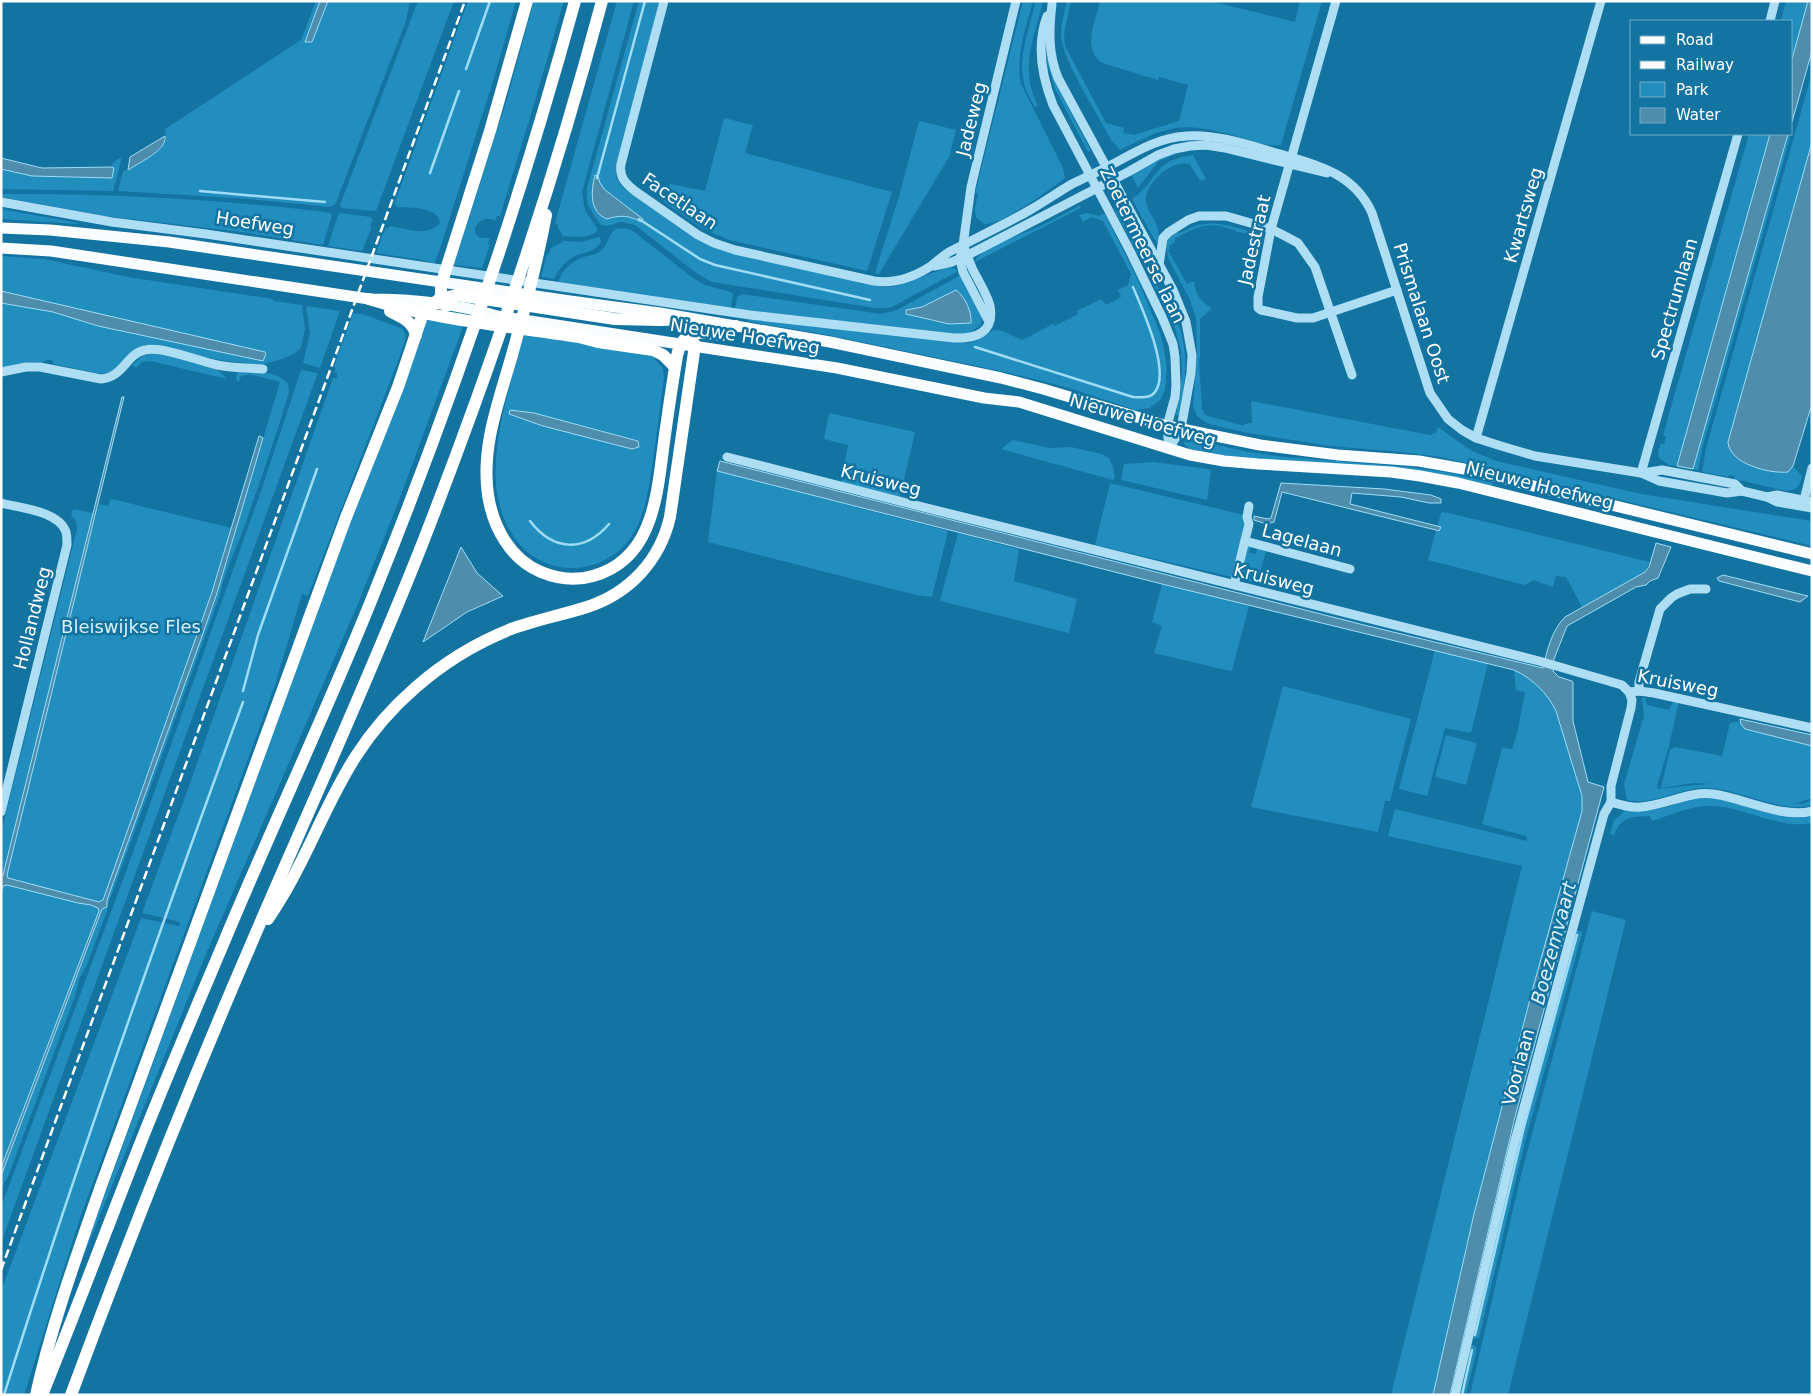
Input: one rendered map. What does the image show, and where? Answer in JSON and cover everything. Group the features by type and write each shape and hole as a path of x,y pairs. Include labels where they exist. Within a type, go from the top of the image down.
{"highway":[{"path":"443,303 440,291 443,276 496,112 527,1"},
{"path":"42,1395 177,1054 338,680 419,479 503,244 544,114 575,1"},
{"path":"71,1395 150,1190 244,960 355,706 423,540 498,338 559,152 602,1"},
{"path":"559,152 537,260 512,356 498,399 487,456 487,487 494,518 504,540 514,553 527,564 542,572 555,576 584,578 611,569 624,560 634,549 647,528 655,500 675,367 688,341 702,333 719,329 722,335 738,327"},
{"path":"369,299 405,309 443,303 568,306 615,319 691,319"},
{"path":"443,303 653,350 663,355 675,367"},
{"path":"36,1395 47,1346 63,1296 345,520 396,394 416,335 443,303"},
{"path":"405,309 416,335"},
{"path":"244,960 290,884 350,765 374,730 402,700 432,674 467,651 493,637 519,627 601,601 626,586 652,560 663,542 670,517 688,341 678,320 660,312"}],"main road":[{"name":"Hoefweg","path":"1,228 50,230 169,242 416,278 443,276"},
{"path":"1,248 51,250 369,299"},
{"name":"Nieuwe Hoefweg","path":"443,303 499,291 568,306 660,312 691,319 719,329"},
{"name":"Nieuwe Hoefweg","path":"443,303 561,330 688,341 716,349 837,368 984,398 1019,402 1190,455 1249,464 1420,476 1505,494 1812,571"},
{"name":"Nieuwe Hoefweg","path":"738,327 830,342 1007,380 1168,426 1260,445 1338,455 1419,461 1464,469 1812,554"}],"street":[{"name":"Facetlaan","path":"664,1 621,174 624,182 698,235 714,243 736,250 885,283 898,281 929,267 964,257 1114,180"},
{"name":"Jadeweg","path":"989,322 990,306 972,267 964,257 964,245 971,187 1016,1"},
{"name":"Jadestraat","path":"1331,311 1313,318 1304,318 1261,310 1258,308 1258,297 1271,229 1336,1"},
{"name":"Kwartsweg","path":"1476,438 1601,1"},
{"path":"1770,20 1775,1"},
{"name":"Zoetermeerse laan","path":"1053,2 1049,27 1052,63 1065,92 1172,290 1186,322 1192,354 1187,400 1180,429 1169,449"},
{"name":"Zoetermeerse laan","path":"1053,2 1043,26 1042,67 1045,86 1052,105 1146,284 1172,344 1175,357 1176,386 1168,426 1169,449"},
{"name":"Spectrumlaan","path":"1641,473 1738,135"},
{"name":"Prismalaan Oost","path":"1106,167 1152,144 1171,138 1207,136 1228,139 1291,161 1313,171 1337,175 1351,183 1367,202 1430,394 1448,419 1476,438 1535,456 1641,473 1662,470 1734,484 1742,491 1767,497 1777,502 1808,504"},
{"name":"Prismalaan Oost","path":"1114,180 1158,155 1190,146 1206,145 1291,161"},
{"name":"Facetlaan","path":"929,267 947,254 1106,167"},
{"name":"Hoefweg","path":"1,202 112,222 420,266 443,276 460,272 504,278"},
{"path":"1159,265 1163,238 1188,220 1208,215 1226,216 1271,229 1298,243 1316,267 1352,375"},
{"name":"Nieuwe Hoefweg","path":"504,278 742,314 954,338 978,336 984,331 989,322"},
{"path":"1331,311 1397,290"},
{"path":"1,372 26,367 40,367 101,379 110,378 139,352 151,349 218,365 263,370"},
{"name":"Kruisweg","path":"727,457 1539,661 1622,685 1634,692 1739,711 1812,728"},
{"path":"1808,504 1812,468"},
{"name":"Hollandweg","path":"1,503 49,515 57,520 66,531 67,545 5,777 1,812"},
{"name":"Lagelaan","path":"1234,585 1249,524 1247,517 1249,506"},
{"name":"Lagelaan","path":"1245,542 1350,569"},
{"name":"Voorlaan","path":"1455,1395 1514,1144 1604,814 1611,802 1611,786 1634,692 1639,682 1660,609 1677,594 1690,589 1706,589"},
{"path":"1611,802 1640,808 1697,794 1712,794 1794,813 1812,811"}],"green space":[{"path":"316,1 320,1 305,42 312,42 328,1 410,1 406,21 335,205 330,207 250,199 118,191 123,171 128,170 166,140 165,129 301,40"},
{"path":"418,1 454,1 376,211 342,208 340,205"},
{"path":"468,1 516,1 494,78 440,249 434,264 423,260 376,253 386,227 388,229 389,226 423,231 435,228 440,223 438,217 429,211 396,207 397,204 394,205"},
{"path":"534,1 564,1 500,216 497,216 495,221 484,220 475,228 475,233 480,238 490,238 488,244 490,245 482,268 454,265 507,99"},
{"path":"617,1 634,1 582,192 585,210 598,230 586,236 563,236 555,223"},
{"path":"639,1 659,1 617,168 616,177 622,187 695,238 734,254 883,287 897,286 948,267 958,271 892,307 875,308 712,282 696,273 635,225 621,222 607,226 601,225 587,203 587,188"},
{"path":"1023,1 1033,1 1020,53 1021,84 1063,168 1065,178 1038,198 1013,213 992,223 984,224 976,217 975,209 978,193 975,193"},
{"path":"1036,1 1043,1 1032,41 1029,66 1032,92 1038,106 1035,107 1025,86 1022,59"},
{"path":"1067,1 1071,1 1064,34 1065,46 1106,123 1124,128 1123,133 1134,135 1179,121 1188,85 1159,77 1158,80 1102,63 1096,57 1091,42 1100,1 1210,1 1295,22 1300,1 1322,1 1281,145 1266,144 1220,132 1191,127 1166,130 1120,150 1111,140 1067,59 1061,35"},
{"path":"1786,1 1808,1 1793,55 1793,20 1781,20"},
{"path":"1047,43 1054,80 1091,151 1088,152 1055,89 1047,63 1045,44"},
{"path":"1812,73 1812,142 1728,442 1730,450 1735,456 1752,466 1771,471 1788,472 1793,466 1802,476 1796,488 1787,491 1734,479 1735,476 1729,475 1728,477 1702,472 1706,448"},
{"path":"724,118 753,125 745,153 892,192 867,271 729,240 700,227 664,202 670,184 705,191"},
{"path":"919,121 956,130 949,157 879,274 875,273 900,193"},
{"path":"1749,135 1770,135 1677,466 1669,465 1659,458 1658,452 1661,443 1664,444 1666,437 1663,435"},
{"path":"1788,135 1791,135 1702,449 1698,471 1693,469"},
{"path":"1198,147 1225,149 1271,161 1275,165 1215,150 1198,149 1181,152 1159,161 1138,188 1132,176 1144,165 1172,153"},
{"path":"1193,155 1206,179 1200,181 1190,164 1180,164 1163,172 1153,182 1147,192 1147,207 1158,228 1157,244 1132,199 1148,185 1162,166 1179,158"},
{"path":"122,157 113,191 1,189 1,169 32,176 114,168 112,167 113,162"},
{"path":"1,194 120,196 200,200 318,211 332,215 323,245 242,232 105,216 1,197"},
{"path":"1080,205 1081,208 975,262 979,256 992,246 1025,233"},
{"path":"1,209 79,223 1,219"},
{"path":"1117,210 1157,285 1171,307 1182,336 1185,376 1179,416 1176,415 1182,374 1181,352 1176,331 1168,311 1115,211"},
{"path":"340,213 371,217 373,219 370,227 372,227 362,251 328,246"},
{"path":"1087,213 1098,216 1105,214 1138,280 1160,333 1167,368 1165,390 1160,400 1150,408 1135,410 1069,388 1010,373 823,334 746,321 752,319 968,343 991,331 999,330 1022,340 1053,324 1055,326 1078,314 1077,311 1101,299 1106,305 1121,297 1118,290 1128,285 1131,274 1103,221 1092,217 1083,222 1079,215"},
{"path":"1214,223 1262,235 1263,243 1256,241 1250,234 1213,225 1200,227 1175,238 1175,242 1169,246 1170,249 1168,250 1187,284 1194,281 1199,297 1212,308 1200,319 1199,360 1202,409 1205,415 1244,426 1244,424 1252,423 1251,401 1430,435 1436,433 1438,427 1470,450 1496,461 1641,494 1812,521 1812,546 1441,457 1330,446 1248,433 1208,424 1197,416 1193,406 1197,352 1196,319 1190,300 1168,258 1166,242 1177,231 1179,233 1197,225"},
{"path":"618,228 633,231 693,278 705,285 731,292 733,294 731,308 558,282 573,262 602,250 612,232"},
{"path":"600,237 601,241 596,248 570,259 560,269 554,279 541,277 547,254 549,254 551,248 563,241 580,242"},
{"path":"1,256 44,259 128,277 302,305 305,328 301,348 285,358 262,365 219,360 146,345 135,349 118,367 108,374 54,364 52,360 28,362 1,368 1,303 53,312 98,326 263,361 266,354 1,291"},
{"path":"961,275 982,315 981,325 969,333 956,334 735,309 737,297 742,294 881,314 897,310","holes":["956,290 960,324 936,322 906,314 905,312 922,307"]},
{"path":"306,306 340,311 320,368 303,363 310,333"},
{"path":"353,313 363,314 403,329 406,336 401,353 308,596 302,594 275,685 79,1221 24,1395 1,1395 1,1291 141,918 179,926 180,923 176,921 142,913 189,786 333,378 337,378 337,373 334,373 336,368 334,367"},
{"path":"427,318 464,324 398,503 357,606 206,954 75,1277 338,555"},
{"path":"524,335 560,337 652,356 663,368 664,378 649,486 637,527 628,541 616,553 603,561 588,566 572,568 540,561 521,546 502,513 496,479 498,438 507,395","holes":["510,411 534,413 637,440 639,444 635,449 632,449 543,426 510,414"]},
{"path":"148,354 173,357 205,365 222,373 227,379 150,361 142,362 136,368 132,365"},
{"path":"301,370 318,373 1,1243 1,1207 127,869 262,488"},
{"path":"237,372 278,376 288,384 289,393 249,513 108,905 107,900 217,593 280,382 249,374 240,377 239,382 236,380"},
{"path":"829,413 915,432 900,497 841,483 848,445 824,439"},
{"path":"1188,438 1248,452 1285,457 1408,467 1445,472 1493,483 1493,486 1231,457 1191,450 1184,444 1185,439"},
{"path":"1013,440 1050,448 1071,447 1102,454 1109,458 1115,478 1113,480 1001,449"},
{"path":"1153,462 1209,469 1211,471 1207,500 1121,480 1124,464"},
{"path":"717,471 948,531 932,597 916,595 708,542"},
{"path":"1110,483 1244,515 1245,524 1232,577 1095,545"},
{"name":"Bleiswijkse Fles","path":"112,499 231,528 217,575 219,576 102,906 1,1168 1,833 77,529 76,520 71,515 73,509 94,513 87,540 89,541 99,504 108,506"},
{"path":"1442,512 1650,562 1645,572 1582,607 1566,577 1556,576 1553,587 1533,580 1525,585 1428,560 1436,530 1439,530 1440,527 1437,527"},
{"path":"958,533 1019,549 1014,581 1077,599 1069,633 940,601"},
{"path":"1247,546 1251,546 1249,553 1256,554 1257,548 1266,551 1257,583 1239,579"},
{"path":"1162,584 1249,606 1232,670 1154,653 1162,626 1152,622"},
{"path":"1435,650 1488,663 1471,733 1445,728 1427,796 1399,789"},
{"path":"1514,670 1527,677 1539,687 1556,711 1582,796 1582,811 1534,984 1474,1214 1433,1395 1391,1395 1522,866 1388,836 1395,809 1527,841 1526,836 1482,824 1502,748 1512,749 1517,734 1525,692 1516,690"},
{"path":"1283,686 1411,719 1390,801 1385,801 1378,832 1251,807"},
{"path":"1642,698 1645,698 1647,705 1669,710 1674,700 1679,701 1669,746 1657,786 1658,789 1711,784 1694,783 1661,788 1670,750 1675,747 1722,756 1730,723 1740,721 1745,729 1812,746 1812,798 1798,803 1789,803 1803,804 1812,800 1812,805 1801,807 1775,804 1710,788 1689,790 1647,801 1627,800 1624,784 1644,716"},
{"path":"1446,735 1477,743 1466,785 1435,777"},
{"path":"1702,798 1729,801 1784,815 1812,815 1812,823 1786,823 1734,809 1701,806 1686,809 1652,821 1650,816 1628,819 1620,824 1614,835 1610,834 1614,820 1624,810 1653,810"},
{"path":"107,907 107,911 86,967 80,977 75,996 8,1177 1,1188 1,1176 102,909"},
{"path":"1592,911 1626,920 1508,1395 1470,1395 1521,1175"},
{"path":"1576,931 1581,931 1582,934 1525,1142 1479,1338 1474,1339 1473,1336 1512,1167"},
{"path":"1473,1345 1477,1348 1466,1395 1459,1395 1470,1346"}],"water":[{"path":"320,1 328,1 312,42 305,42"},
{"path":"1808,1 1812,1 1812,51 1793,118 1793,55"},
{"path":"1770,135 1788,135 1693,469 1677,466"},
{"path":"165,136 165,141 157,151 128,170 130,157"},
{"path":"1812,142 1812,404 1793,466 1788,472 1780,472 1761,469 1743,462 1730,450 1728,442"},
{"path":"1,158 42,168 114,168 112,178 32,176 1,169"},
{"path":"595,175 598,176 605,190 643,219 641,222 628,217 620,216 607,219 601,216 594,206 592,194"},
{"path":"956,290 967,305 971,323 949,324 906,314 906,310 922,307"},
{"path":"1,291 265,352 266,354 263,361 98,326 53,312 1,303"},
{"path":"122,397 124,397 7,875 8,878 99,902 103,900 212,592 259,436 263,438 217,593 107,900 107,907 102,909 1,1176 1,1168 99,911 98,908 91,905 7,885 3,886 1,895 1,877"},
{"path":"510,410 534,413 638,441 639,447 632,449 543,426 509,414"},
{"name":"Boezemvaart","path":"720,461 1364,625 1543,668 1553,634 1565,617 1645,572 1649,567 1656,543 1671,547 1658,578 1646,585 1636,587 1567,626 1554,659 1553,671 1559,677 1573,683 1573,721 1588,782 1604,787 1514,1121 1450,1395 1433,1395 1474,1214 1534,984 1582,811 1582,796 1556,711 1549,699 1533,682 1514,670 1162,584 717,471"},
{"path":"1281,483 1384,489 1431,495 1441,499 1441,503 1352,493 1350,504 1441,527 1439,531 1282,492 1274,522 1266,524 1254,520 1254,516 1271,518"},
{"path":"461,547 477,573 503,596 467,612 423,642"},
{"path":"1723,575 1808,596 1800,602 1719,581 1717,578"},
{"path":"1740,719 1812,735 1812,746 1745,729"}],"waterway":[{"path":"466,69 490,1"},
{"path":"597,178 645,1"},
{"path":"430,173 459,91"},
{"path":"200,191 325,202"},
{"path":"639,219 700,259 715,265 870,300"},
{"path":"975,347 1133,397 1151,396 1159,382 1160,370 1148,324 1133,287"},
{"path":"243,691 258,635 317,469"},
{"path":"530,521 549,538 569,545 589,540 609,524"},
{"path":"4,1395 119,1047 243,702"},
{"name":"Boezemvaart","path":"1475,1335 1524,1127 1577,935"},
{"path":"1462,1395 1472,1350"}],"railway":[{"path":"1,1270 465,1"}]}
